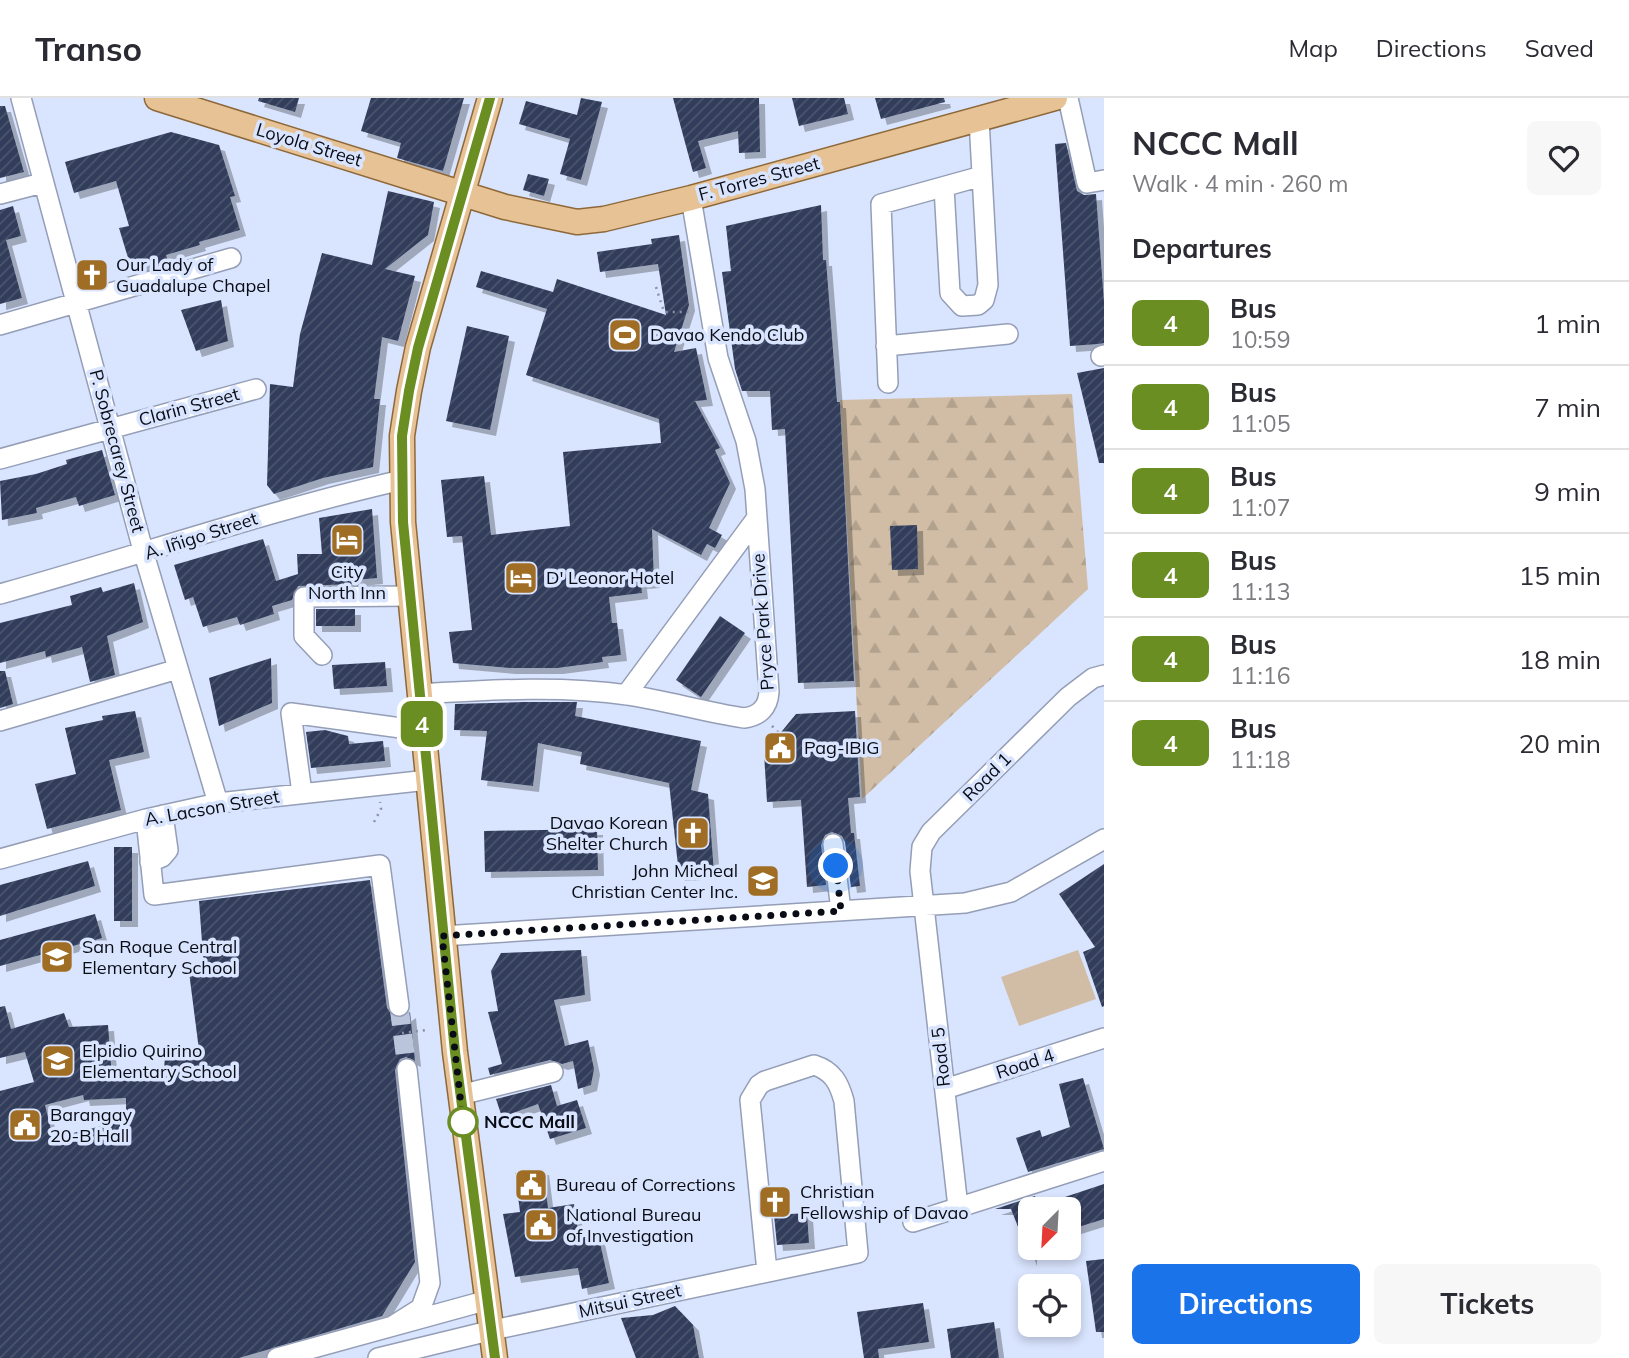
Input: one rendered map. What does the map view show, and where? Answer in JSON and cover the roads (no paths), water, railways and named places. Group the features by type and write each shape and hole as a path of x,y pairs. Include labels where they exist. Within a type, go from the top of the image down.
{"main road":[{"name":"Loyola Street","path":"157,98 461,193"},
{"path":"490,98 461,193 411,380 402,436 402,480 410,596 442,936 495,1358"},
{"name":"F. Torres Street","path":"461,193 547,219 577,222 604,219 691,198 1055,98"}],"street":[{"name":"P. Sobrecarey Street","path":"21,98 42,184 144,554 218,803"},
{"path":"1068,98 1087,183 1104,180"},
{"path":"944,187 950,293 962,306 971,307 984,300 988,285 979,119"},
{"path":"888,383 881,204 982,177"},
{"path":"0,194 42,184"},
{"name":"Pryce Park Drive","path":"419,694 545,690 626,695 744,718 760,713 765,707 769,692 755,489 746,441 724,382 691,198"},
{"path":"0,325 231,258"},
{"path":"971,307 973,337"},
{"path":"886,346 1008,334"},
{"name":"Clarin Street","path":"0,459 256,389"},
{"name":"A. Iñigo Street","path":"0,594 144,554 296,506 402,480"},
{"name":"Pryce Park Drive","path":"626,695 756,519"},
{"path":"322,655 304,636 304,597 410,596"},
{"path":"0,721 178,669"},
{"name":"Road 1","path":"924,907 919,858 925,839 1068,697 1093,678 1104,675"},
{"path":"302,793 291,713 423,732"},
{"name":"A. Lacson Street","path":"0,859 154,817 218,803 428,780"},
{"path":"150,862 162,857 168,850 154,817"},
{"path":"154,817 150,862 154,895 380,865 399,1006"},
{"path":"442,936 924,907 986,900 1011,891 1104,839"},
{"path":"833,844 841,911"},
{"name":"Road 5","path":"924,907 958,1207"},
{"name":"Road 4","path":"945,1088 1104,1038"},
{"name":"Mitsui Street","path":"379,1358 492,1330 858,1253 844,1101 840,1086 833,1075 814,1065 765,1081 753,1092 750,1100 767,1272"},
{"path":"394,1325 421,1308 430,1283 407,1069"},
{"path":"460,1094 554,1072"},
{"path":"913,1222 1104,1161"},
{"path":"277,1358 333,1350 394,1325 488,1300"}],"tunnel":[{"path":"399,1006 407,1069"}],"place":[{"name":"Our Lady of Guadalupe Chapel","path":"92,275"},
{"name":"Davao Kendo Club","path":"625,335"},
{"name":"City North Inn","path":"347,540"},
{"name":"D' Leonor Hotel","path":"521,578"},
{"name":"Pag-IBIG","path":"780,748"},
{"name":"Davao Korean Shelter Church","path":"693,833"},
{"name":"John Micheal Christian Center Inc.","path":"763,881"},
{"name":"San Roque Central Elementary School","path":"57,957"},
{"name":"Elpidio Quirino Elementary School","path":"58,1061"},
{"name":"NCCC Mall","path":"463,1122"},
{"name":"Barangay 20-B Hall","path":"25,1125"},
{"name":"Bureau of Corrections","path":"531,1185"},
{"name":"Christian Fellowship of Davao","path":"775,1202"},
{"name":"National Bureau of Investigation","path":"541,1225"}]}
